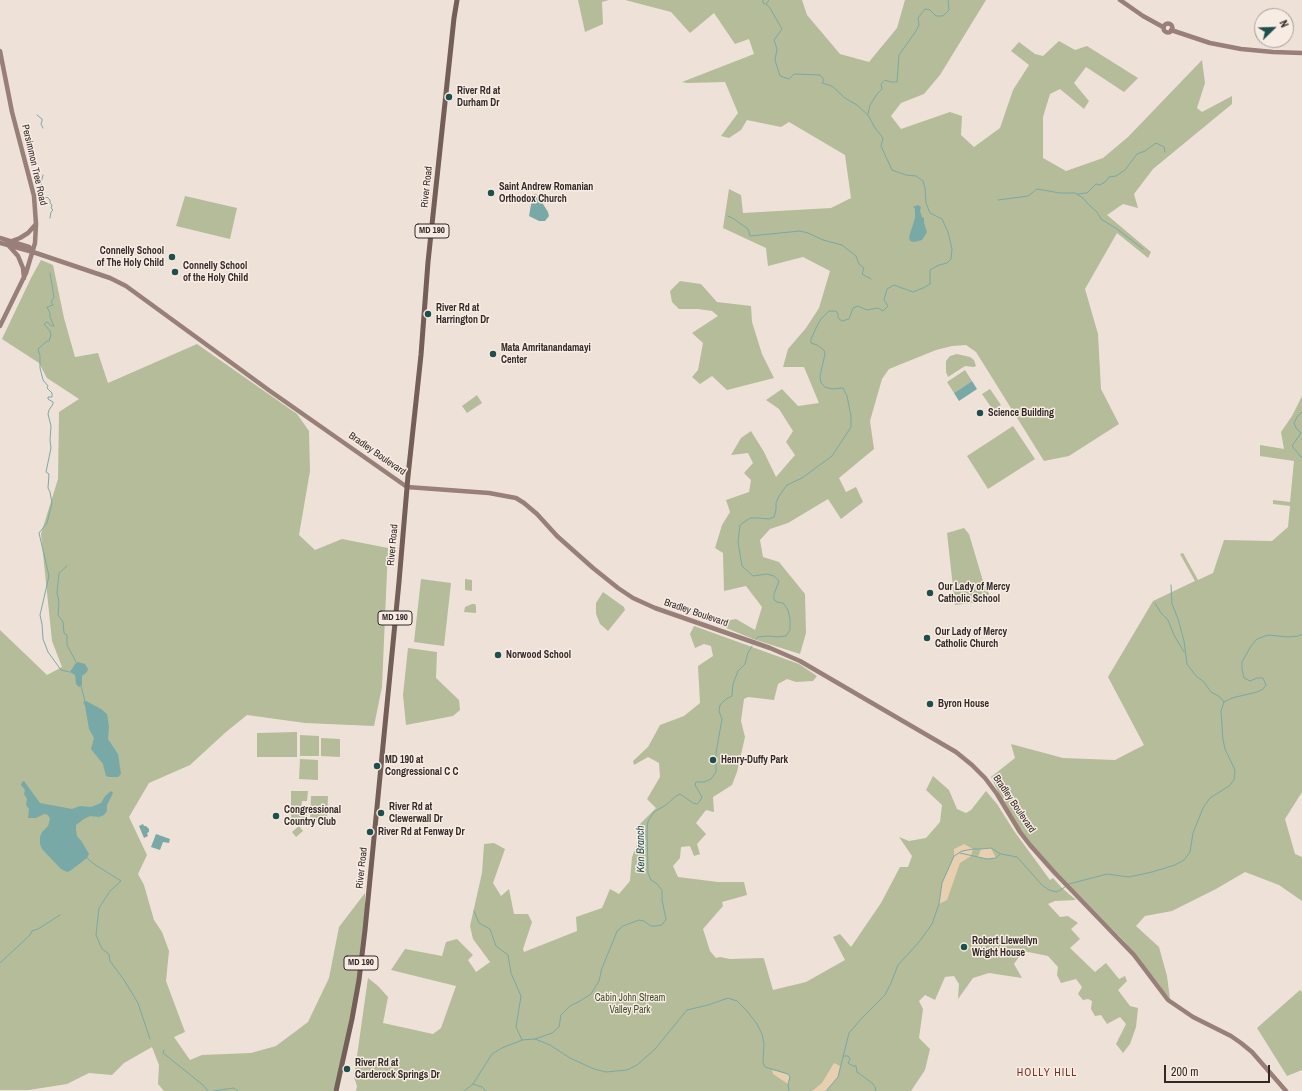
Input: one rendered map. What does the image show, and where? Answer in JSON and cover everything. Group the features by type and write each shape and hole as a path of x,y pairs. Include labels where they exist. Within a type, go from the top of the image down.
{"main road":[{"name":"River Road","path":"336,1091 359,980 365,930 421,355 429,257 457,0"},
{"path":"1120,0 1143,16 1163,27 1166,24 1169,24 1172,27 1171,30 1210,43 1241,49 1302,53"},
{"name":"Persimmon Tree Road","path":"0,51 12,112 34,196 36,224 33,252 24,278 0,326"},
{"path":"0,243 10,244 28,233 36,224"},
{"path":"0,238 10,244 18,256 23,268 24,278"},
{"name":"Bradley Boulevard","path":"10,244 29,247 33,252 110,278 126,286 270,391 407,487 489,493 516,498 537,514 557,536 593,568 633,598 654,608 770,648 800,660 946,745 972,764 985,778 997,794 1020,832 1072,892 1134,955 1168,1000 1193,1017 1232,1036 1252,1052 1286,1091"}],"green space":[{"path":"578,0 609,0 602,2 603,24 585,32"},
{"path":"625,0 802,0 807,15 840,54 869,62 897,28 905,0 986,0 940,75 924,94 901,103 891,116 901,129 950,112 962,116 961,135 974,147 1000,128 1013,90 1029,65 1011,51 1019,42 1035,54 1043,56 1059,41 1075,50 1087,46 1138,78 1124,92 1086,67 1074,83 1089,101 1084,109 1060,89 1050,94 1043,117 1043,158 1066,171 1103,158 1128,137 1202,60 1205,83 1197,108 1202,112 1232,96 1232,104 1153,169 1134,194 1138,208 1123,204 1107,215 1151,252 1148,258 1117,233 1085,289 1098,334 1101,389 1119,424 1069,456 1044,461 976,352 966,345 952,346 936,350 889,369 882,379 870,421 874,449 839,478 846,492 856,487 863,502 841,519 828,499 788,523 770,529 760,540 763,557 779,562 805,594 806,633 800,654 753,639 714,623 736,619 755,630 762,607 746,586 724,591 723,553 715,548 722,525 730,512 726,500 749,492 751,480 744,473 753,463 748,453 731,455 741,438 751,431 764,452 776,477 795,455 786,442 793,431 779,409 766,400 782,389 798,406 819,403 804,367 783,367 788,349 806,328 819,308 830,271 803,257 768,266 766,248 723,228 729,189 741,195 743,213 831,208 851,198 845,155 789,122 781,127 747,120 741,130 729,138 721,136 738,113 725,82 682,82 754,54 749,39 735,44 714,13 690,33 671,12"},
{"path":"185,196 237,208 230,239 176,226"},
{"path":"41,260 53,265 64,318 75,357 98,353 108,383 197,344 297,414 309,431 310,471 299,535 315,550 342,539 388,548 382,687 374,726 305,723 247,715 190,765 149,783 129,817 147,855 138,874 144,885 154,920 162,932 169,951 166,981 185,1032 174,1037 190,1060 202,1055 251,1053 276,1046 308,1022 329,978 339,927 365,893 365,930 359,980 337,1085 333,1091 164,1091 158,1084 159,1065 152,1047 124,1063 112,1075 89,1073 67,1084 29,1090 0,1090 0,630 47,675 62,667 52,641 41,534 58,479 59,412 79,399 47,378 39,363 2,339"},
{"path":"680,281 701,284 717,302 751,306 752,322 762,354 774,378 727,390 712,376 700,384 692,377 698,370 703,343 692,333 718,316 712,311 679,309 672,302 670,291"},
{"path":"957,354 970,357 974,360 976,366 965,366 948,377 946,372 946,361 950,356"},
{"path":"965,370 972,381 954,393 947,382"},
{"path":"990,389 1001,405 993,410 982,394"},
{"path":"477,395 482,403 467,413 462,406"},
{"path":"1302,396 1302,792 1285,819 1295,854 1302,857 1302,901 1279,885 1245,872 1216,889 1172,911 1145,916 1136,926 1159,947 1167,976 1170,999 1125,942 1030,845 1009,814 991,777 1015,758 1011,744 1063,758 1115,760 1144,745 1108,677 1153,601 1195,581 1180,554 1183,553 1198,580 1213,573 1224,540 1272,541 1288,527 1290,506 1273,504 1273,500 1290,502 1294,461 1260,456 1260,445 1284,449 1281,432 1292,416"},
{"path":"1013,426 1035,459 988,489 967,456"},
{"path":"964,528 969,534 983,581 992,600 955,605 947,533"},
{"path":"421,579 451,583 444,646 414,642"},
{"path":"465,579 472,580 472,591 465,590"},
{"path":"603,592 624,607 625,610 608,631 600,624 596,614 596,603"},
{"path":"475,604 476,606 476,613 464,612 465,607"},
{"name":"Cabin John Stream Valley Park","path":"694,626 799,664 817,676 813,681 796,682 787,679 778,684 774,700 748,697 744,699 741,721 745,737 737,772 732,785 713,797 714,812 706,810 696,823 706,834 697,844 700,854 694,856 690,846 681,847 680,858 673,866 678,877 718,882 744,882 747,895 722,902 723,906 703,929 710,951 716,958 763,958 773,990 806,982 845,960 833,937 840,934 851,947 881,903 900,867 908,867 912,856 899,837 909,841 926,838 940,822 942,805 926,790 933,776 949,790 957,809 966,813 971,810 986,791 997,804 1014,831 1050,880 1053,878 1076,900 1055,901 1048,904 1060,917 1068,916 1078,923 1071,929 1080,939 1070,948 1095,972 1106,963 1119,979 1125,976 1127,981 1118,990 1130,1006 1138,1008 1136,1027 1130,1044 1123,1053 1116,1044 1126,1024 1120,1017 1107,1024 1101,1015 1095,1016 1091,1009 1092,1001 1088,999 1083,1000 1078,994 1082,987 1076,979 1061,983 1057,975 1058,967 1048,956 1023,951 1014,964 1022,978 989,973 973,978 958,999 959,984 954,976 945,977 935,1000 925,995 919,1001 923,1009 919,1038 930,1049 925,1070 911,1091 356,1091 357,1086 354,1077 368,978 388,997 383,1023 433,1034 441,1028 456,986 391,970 405,949 442,956 446,942 457,939 473,955 468,960 476,972 490,962 473,939 470,926 482,873 484,844 494,843 505,849 493,883 501,896 509,889 514,914 528,914 532,922 523,949 524,952 577,931 576,917 602,908 610,889 619,894 630,881 632,857 639,840 637,827 656,808 647,799 660,777 659,763 648,757 634,765 633,761 648,747 660,725 684,716 700,703 698,666 713,656 711,646 704,644 695,648 690,634"},
{"path":"408,648 437,652 436,678 459,700 460,710 453,716 406,725 403,695"},
{"path":"297,732 297,757 257,757 257,733"},
{"path":"300,735 319,736 319,756 300,756"},
{"path":"321,738 340,739 340,757 321,756"},
{"path":"300,759 318,760 318,780 299,779"},
{"path":"291,791 308,791 307,801 302,801 301,811 307,811 307,822 291,822"},
{"path":"311,796 328,796 327,821 310,821"},
{"path":"299,826 303,831 296,837 292,832"},
{"path":"1300,990 1302,992 1302,1070 1287,1076 1257,1028"}],"sand":[{"path":"964,844 973,849 971,856 960,863 947,900 939,904 942,883 954,856 954,849"},
{"path":"991,848 996,858 987,859 978,857 981,849"},
{"path":"834,1063 840,1066 838,1077 826,1091 812,1091 822,1083"},
{"path":"772,1070 788,1074 790,1077 788,1084 773,1074"}],"water":[{"path":"534,194 538,196 548,212 549,216 545,221 539,221 529,216"},
{"path":"918,205 921,207 920,211 922,217 924,218 927,232 922,240 914,242 910,241 909,237 915,218 915,209 913,207"},
{"path":"972,381 977,389 959,401 954,393"},
{"path":"78,662 85,664 88,669 82,676 82,685 79,687 76,684 75,675 70,672"},
{"path":"86,701 107,714 109,727 108,739 118,754 121,774 118,777 106,776 103,764 91,749 94,738 89,729 83,702"},
{"path":"24,781 40,803 72,809 80,806 91,807 101,803 105,796 111,791 113,793 107,805 107,811 104,815 99,817 90,816 76,825 77,836 89,854 87,858 70,871 67,872 61,869 42,849 40,837 42,832 48,826 50,819 48,815 44,814 36,818 28,818 29,809 26,805 27,799 24,794 25,790 21,785"},
{"path":"143,824 149,829 149,832 147,833 148,836 144,838 139,826"},
{"path":"156,834 170,839 169,843 163,842 160,850 151,847"}],"waterway":[{"path":"763,0 763,3 765,4"},
{"name":"Ken Branch","path":"756,639 758,637 786,636 790,630 790,619 788,610 783,603 774,600 774,594 779,581 774,576 767,574 753,576 742,566 738,542 740,525 750,518 769,519 774,517 776,503 787,485 802,478 832,456 851,427 851,416 847,396 843,388 832,389 825,387 821,383 820,376 825,354 824,350 811,343 811,339 817,326 821,319 829,311 836,311 838,318 842,321 849,319 853,308 858,306 867,310 878,308 883,311 888,306 884,300 887,289 894,285 913,292 930,284 930,270 947,263 951,259 952,249 948,232 942,219 930,213 926,203 923,181 916,176 906,175 892,170 881,146 883,138 875,128 868,115 832,86 822,83 824,80 820,75 794,74 789,79 780,76 775,60 777,49 774,40 782,29 770,8 766,4 769,0"},
{"path":"868,114 870,105 882,89 881,84 885,80 897,82 899,55 916,31 919,25 918,18 925,9 930,10 936,16 943,16 949,10 948,0"},
{"path":"37,115 42,119 41,124 43,128"},
{"path":"1078,194 1087,193 1096,184 1100,185 1109,177 1116,176 1125,170 1137,154 1145,151 1156,143 1164,147 1165,152"},
{"path":"43,175 41,183 43,195 50,200 52,205 51,208 53,210 50,218"},
{"path":"998,200 1028,196 1037,189 1060,193 1075,193 1083,198 1097,212 1101,219 1143,249"},
{"path":"728,216 748,229 750,236 800,231 823,240 842,245 856,256 859,264 864,268 862,274 871,279"},
{"path":"50,273 54,297 51,302 53,305 47,307 54,326 47,322 44,324 50,331 51,335 49,341 38,349 43,380 48,386 47,388 52,393 52,397 48,397 48,399 53,402 48,414 51,426 51,448 46,472 49,474 48,488 52,503 47,523 39,533 49,576 40,615 43,639 48,652 61,670 70,672"},
{"path":"1302,412 1294,423 1296,428 1301,433 1292,446 1302,458"},
{"path":"67,566 59,573 57,593 59,602 58,615 63,622 64,633 67,635 67,645 76,662"},
{"path":"1171,585 1172,604 1184,641 1187,664 1211,692 1220,697 1224,702"},
{"path":"1155,603 1161,613 1168,620 1174,635 1184,652"},
{"path":"1069,884 1107,874 1129,877 1175,865 1184,860 1190,852 1193,833 1203,808 1210,798 1229,786 1234,780 1235,770 1225,749 1223,740 1221,711 1224,702 1232,698 1257,692 1263,689 1266,685 1263,678 1257,678 1250,681 1244,678 1242,662 1251,646 1257,639 1268,635 1288,637 1302,634"},
{"name":"Ken Branch","path":"535,1039 552,1033 559,1027 561,1015 570,1006 591,994 599,981 602,968 617,931 623,926 639,920 644,921 651,926 656,926 662,925 666,919 662,900 662,890 651,880 648,873 648,821 654,812 680,794 693,803 697,804 700,801 702,797 695,785 696,782 704,782 711,779 716,772 716,753 722,719 719,711 720,705 732,696 733,684 738,671 745,664 752,646"},
{"path":"81,686 85,701"},
{"path":"826,1091 838,1077 849,1033 885,995 898,965 919,942 932,924 939,904 942,883 954,856 962,851 991,848 1001,854 1017,857 1042,885 1049,890 1057,892 1065,887"},
{"path":"960,853 987,859 996,858 1000,854"},
{"path":"87,858 121,881 110,891 99,908 96,935 102,949 109,954 110,961 138,1003 150,1039"},
{"path":"474,911 479,923 490,929 496,946 508,955 511,973 521,996 516,1027 522,1040"},
{"path":"0,963 30,935 32,931 38,929 60,915"},
{"path":"464,1091 473,1084 492,1054 502,1048 522,1040 535,1039 550,1045 570,1058 594,1069 606,1072 627,1070 637,1065 655,1049 687,1010 728,998 737,1001 757,1024 762,1034 764,1044 763,1063 765,1067 788,1074 790,1077 788,1084 789,1091"},
{"path":"164,1050 163,1053 203,1085 208,1091"},
{"path":"843,1056 848,1056 850,1059 848,1063 856,1066 857,1072 872,1083 876,1091"},
{"path":"473,1084 482,1087 486,1091"},
{"path":"213,1091 234,1088 238,1091"}],"place":[{"name":"River Rd at Durham Dr","path":"449,97"},
{"name":"Saint Andrew Romanian Orthodox Church","path":"491,193"},
{"name":"Connelly School of The Holy Child","path":"172,257"},
{"name":"Connelly School of the Holy Child","path":"175,272"},
{"name":"River Rd at Harrington Dr","path":"428,314"},
{"name":"Mata Amritanandamayi Center","path":"493,354"},
{"name":"Science Building","path":"980,413"},
{"name":"Our Lady of Mercy Catholic School","path":"930,593"},
{"name":"Our Lady of Mercy Catholic Church","path":"927,638"},
{"name":"Norwood School","path":"498,655"},
{"name":"Byron House","path":"930,704"},
{"name":"Henry-Duffy Park","path":"713,760"},
{"name":"MD 190 at Congressional C C","path":"377,766"},
{"name":"River Rd at Clewerwall Dr","path":"381,813"},
{"name":"Congressional Country Club","path":"276,816"},
{"name":"River Rd at Fenway Dr","path":"370,832"},
{"name":"Robert Llewellyn Wright House","path":"964,947"},
{"name":"River Rd at Carderock Springs Dr","path":"347,1069"}],"district":[{"name":"HOLLY HILL","path":"1047,1073"}]}
